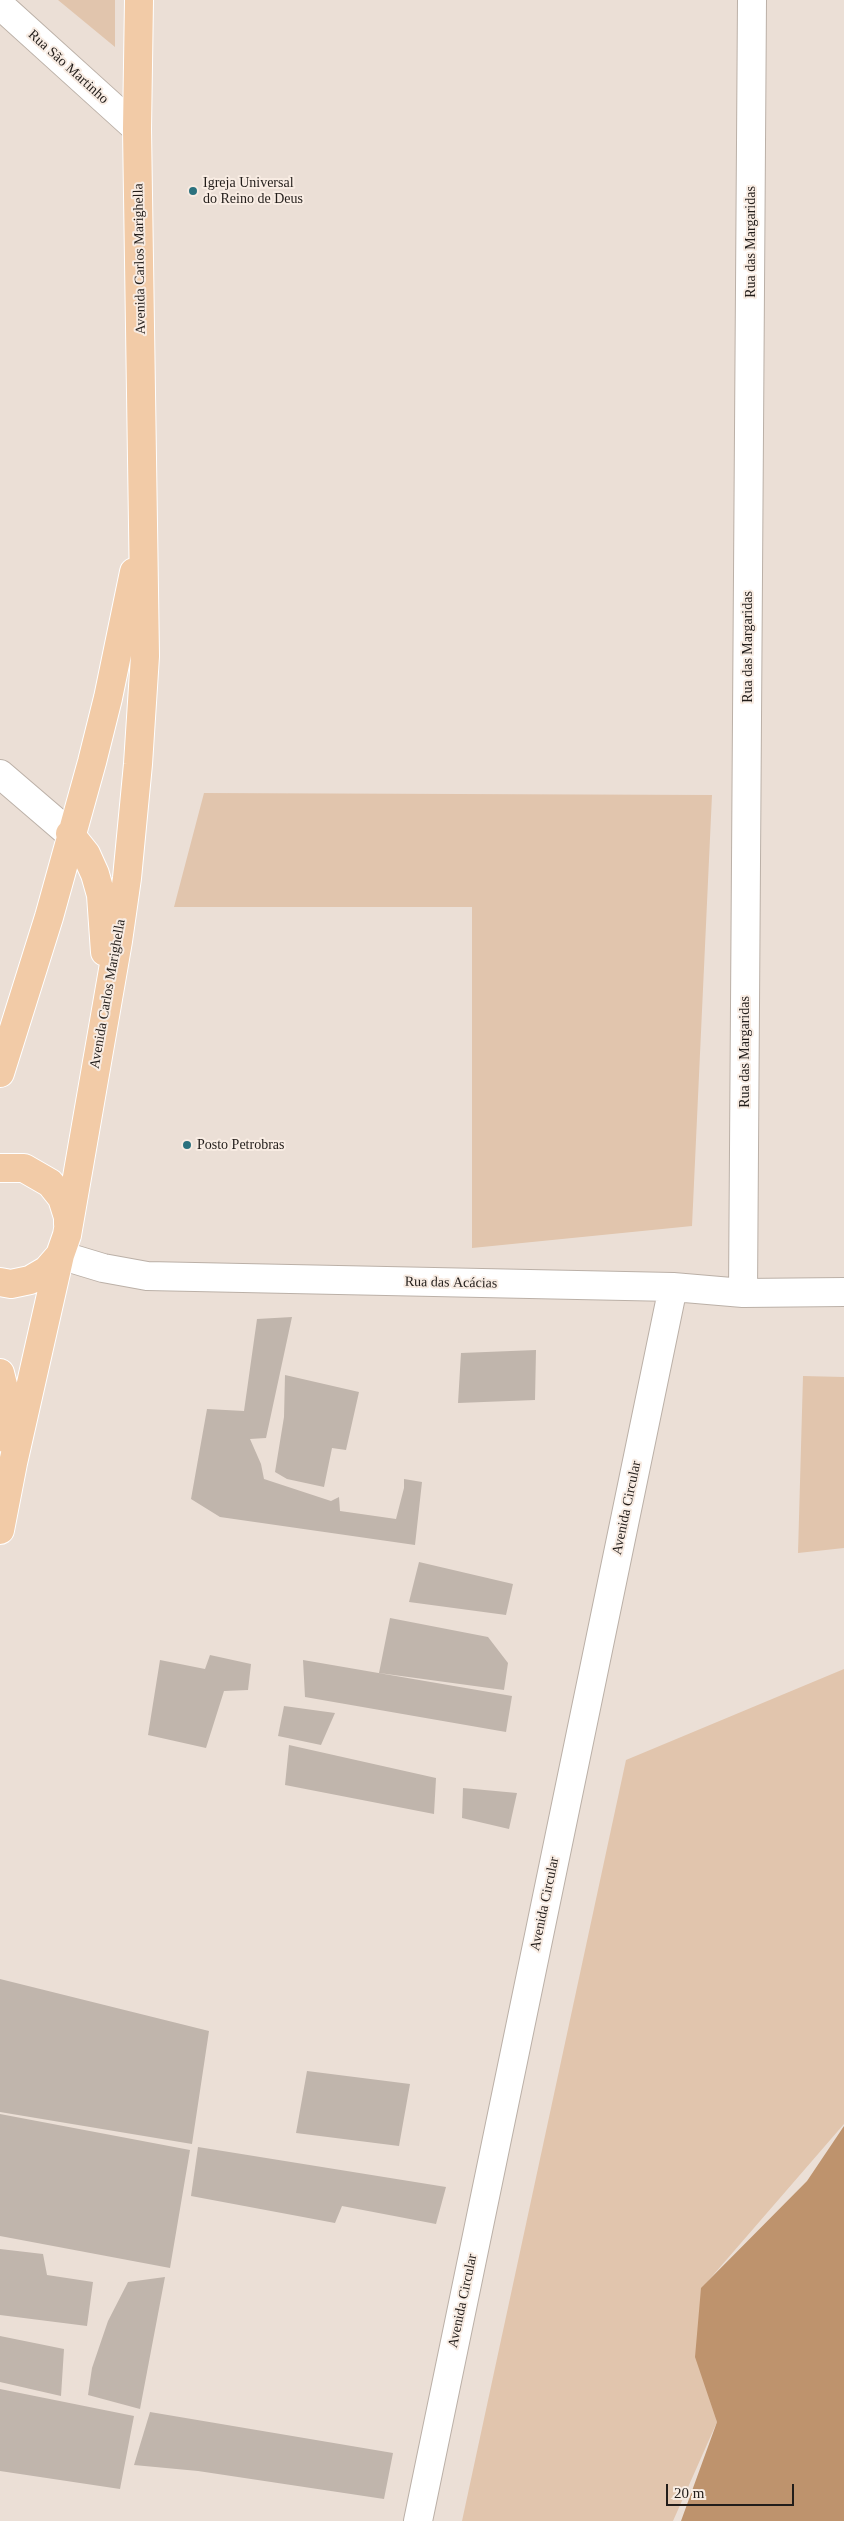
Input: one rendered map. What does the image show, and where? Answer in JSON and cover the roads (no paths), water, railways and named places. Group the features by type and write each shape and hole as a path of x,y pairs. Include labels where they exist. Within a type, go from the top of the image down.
{"main road":[{"name":"Avenida Carlos Marighella","path":"0,1530 13,1462 64,1245 127,878 138,764 145,656 137,129 139,0"},
{"name":"Avenida Carlos Marighella","path":"0,1073 49,917 108,698 144,519"},
{"path":"70,834 86,854 95,874 100,895 107,1001"},
{"path":"0,1168 24,1168 50,1182 62,1198 68,1217 64,1245 47,1270 30,1280 11,1284 0,1282"},
{"name":"Avenida Carlos Marighella","path":"0,1373 5,1393 13,1462"}],"street":[{"name":"Rua das Margaridas","path":"744,1293 752,0"},
{"name":"Rua São Martinho","path":"0,5 137,129"},
{"path":"4,786 70,834"},
{"name":"Rua das Acácias","path":"64,1245 103,1268 147,1276 673,1287 744,1293 844,1292"},
{"name":"Avenida Circular","path":"418,2521 673,1287"}],"place":[{"name":"Igreja Universal do Reino de Deus","path":"193,191"},
{"name":"Posto Petrobras","path":"187,1145"}]}
